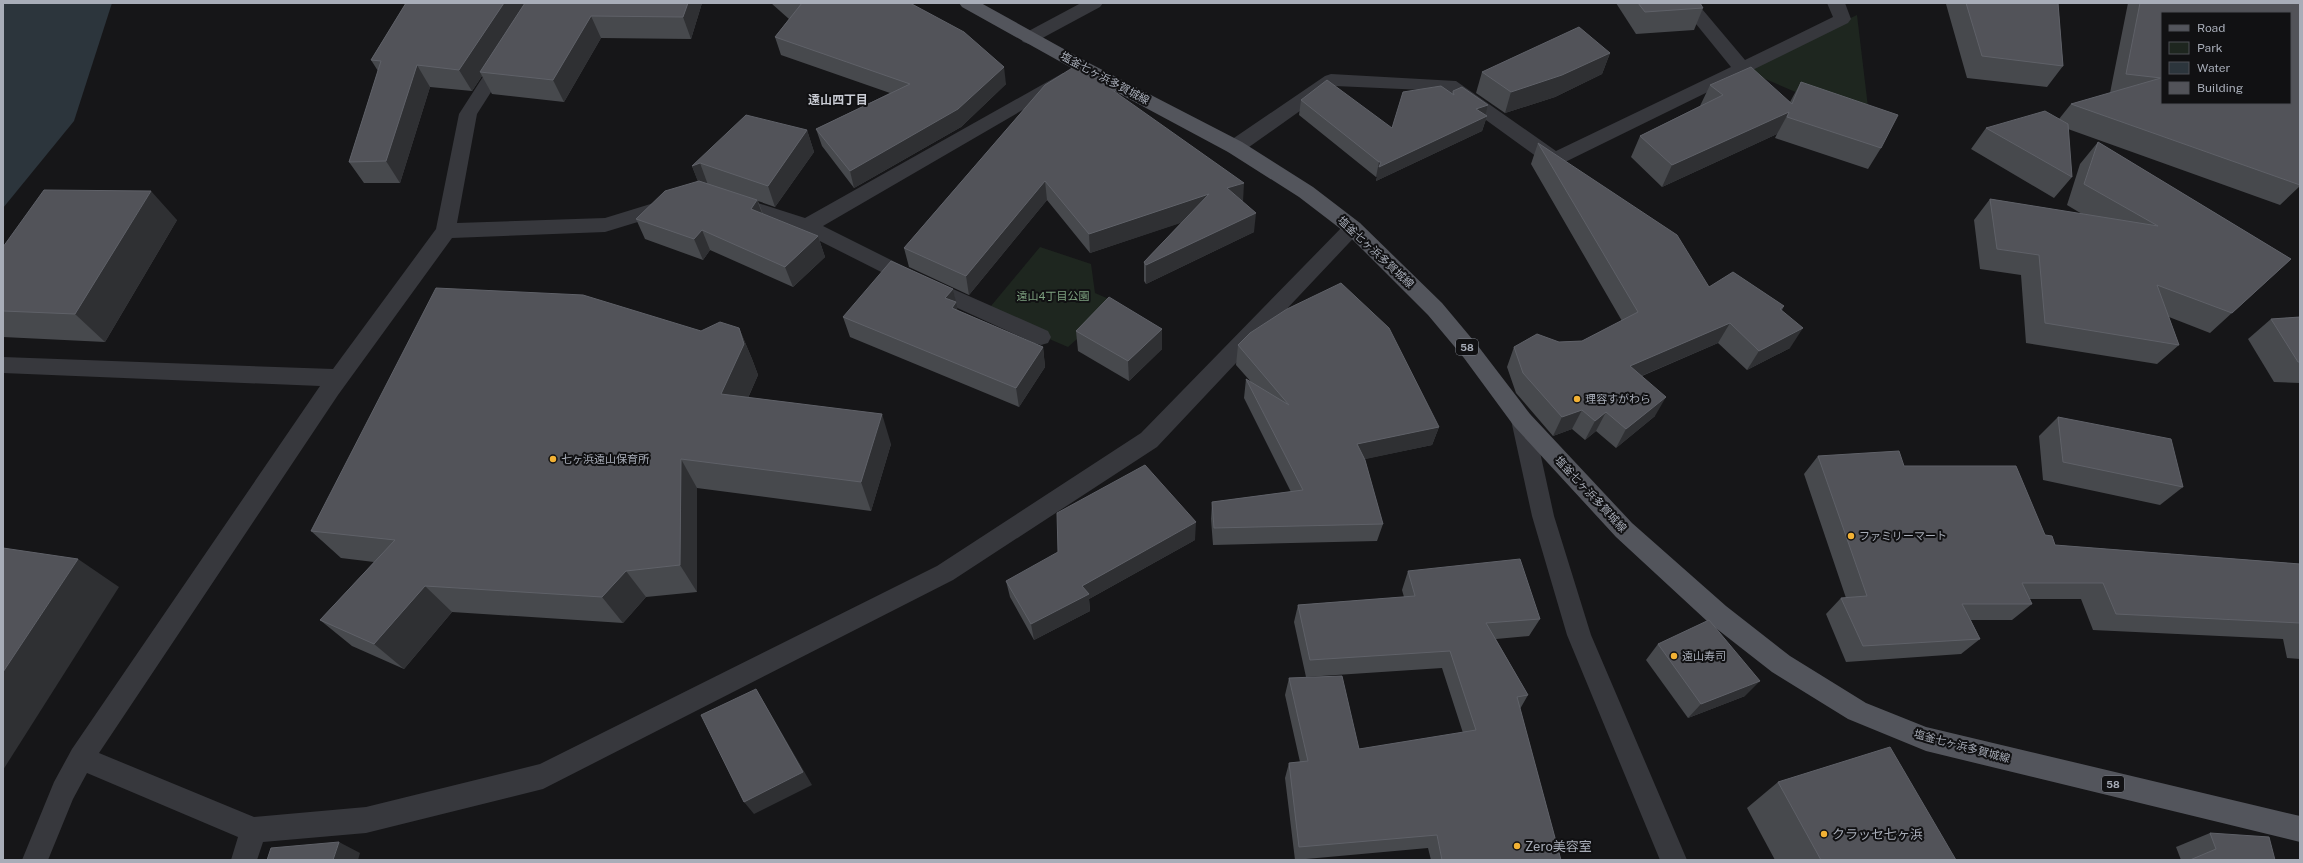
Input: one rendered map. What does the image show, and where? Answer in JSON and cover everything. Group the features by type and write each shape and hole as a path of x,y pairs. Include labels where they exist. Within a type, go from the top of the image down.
{"main road":[{"name":"塩釜七ヶ浜多賀城線","path":"968,3 1029,38 1235,147 1306,192 1353,228 1435,309 1471,352 1522,420 1624,530 1717,614 1781,664 1857,711 1926,739 2300,829"}],"street":[{"path":"1029,38 1094,3"},
{"path":"1688,3 1742,69"},
{"path":"1235,147 1331,80 1339,80 1450,85 1555,160 1842,19 1836,3"},
{"path":"35,860 62,791 81,758 338,378 446,231 468,114 513,43"},
{"path":"807,226 1083,67"},
{"path":"715,196 807,226 912,279 1041,336"},
{"path":"446,231 605,225 686,200"},
{"path":"81,758 254,830 366,820 543,776 945,573 1149,440 1353,228"},
{"path":"3,365 338,378"},
{"path":"1522,420 1543,516 1579,635 1674,860"},
{"path":"244,860 254,830"}],"green space":[{"path":"1857,15 1870,124 1742,69"},
{"name":"遠山4丁目公園","path":"1040,247 1091,264 1095,293 1118,303 1068,347 986,312"}],"water":[{"path":"3,3 112,3 74,121 3,208"}],"building":[{"path":"406,3 504,3 459,70 417,65 386,161 349,162 381,61 371,60"},
{"path":"525,3 688,3 683,17 591,16 553,80 480,72"},
{"path":"802,3 910,3 964,32 1004,67 958,109 850,171 816,129 910,84 775,37"},
{"path":"1638,3 1700,3 1703,8 1645,12"},
{"path":"1966,3 2058,3 2063,66 1982,56"},
{"path":"2140,3 2300,3 2300,185 2071,104 2161,78 2126,74"},
{"path":"1579,27 1610,53 1562,75 1511,92 1482,72"},
{"path":"1077,65 1244,183 1227,188 1256,213 1146,265 1144,262 1209,194 1089,234 1045,181 966,276 904,248 1045,85"},
{"path":"1751,67 1792,104 1801,82 1898,115 1881,148 1787,117 1789,112 1672,165 1640,136 1723,95 1710,85"},
{"path":"1327,80 1392,128 1403,92 1441,86 1454,95 1453,91 1462,87 1488,105 1476,109 1487,116 1379,167 1381,162 1379,162 1301,100"},
{"path":"2045,111 2068,124 2072,177 1986,128"},
{"path":"746,115 807,130 768,186 700,163 692,166"},
{"path":"2098,142 2291,259 2232,313 2157,285 2179,345 2045,323 2039,255 1997,249 1990,199 2158,226 2084,184"},
{"path":"1538,143 1677,235 1709,287 1733,272 1784,306 1780,309 1803,328 1759,351 1730,323 1630,366 1666,397 1626,429 1606,412 1595,421 1582,410 1562,417 1523,373 1514,347 1537,334 1559,342 1582,341 1638,312"},
{"path":"699,181 757,200 751,209 818,236 785,267 702,230 694,239 636,219 665,191"},
{"path":"44,190 151,191 75,314 3,311 3,247"},
{"path":"891,261 953,289 945,298 956,302 952,308 1043,347 1016,388 843,317"},
{"path":"1341,283 1389,328 1439,427 1357,444 1365,460 1383,524 1214,528 1212,502 1303,490 1246,379 1289,405 1238,345 1250,333 1287,309"},
{"path":"436,288 583,295 701,331 720,322 739,328 744,344 721,394 882,414 861,482 681,459 680,565 626,571 602,597 425,586 374,644 320,620 395,540 311,531"},
{"path":"1109,297 1162,329 1128,361 1076,331"},
{"path":"2300,317 2300,362 2298,362 2271,319"},
{"path":"2058,417 2171,439 2183,487 2063,462"},
{"path":"1899,451 1904,466 2016,466 2045,535 2052,536 2055,545 2300,564 2300,623 2116,614 2103,583 2022,583 2032,604 1962,604 1980,639 1863,646 1841,598 1867,596 1818,456"},
{"path":"1145,465 1196,522 1082,586 1089,594 1031,624 1006,581 1058,552 1057,513"},
{"path":"3,548 78,559 3,672"},
{"path":"1520,559 1540,619 1486,623 1528,695 1517,697 1561,860 1442,860 1437,835 1299,847 1289,763 1308,761 1289,678 1342,676 1359,749 1476,730 1450,651 1310,660 1298,605 1415,596 1408,571"},
{"path":"1709,620 1760,681 1701,704 1658,644"},
{"path":"756,689 803,772 744,802 701,715"},
{"path":"1890,747 1956,860 1821,860 1778,782"},
{"path":"2210,833 2269,837 2275,860 2190,860 2216,849"},
{"path":"339,842 333,860 267,860 271,848"}],"place":[{"name":"理容すがわら","path":"1577,399"},
{"name":"七ヶ浜遠山保育所","path":"553,459"},
{"name":"ファミリーマート","path":"1851,536"},
{"name":"遠山寿司","path":"1674,656"},
{"name":"クラッセ七ヶ浜","path":"1824,834"},
{"name":"Zero美容室","path":"1517,846"}],"district":[{"name":"遠山四丁目","path":"838,100"}]}
